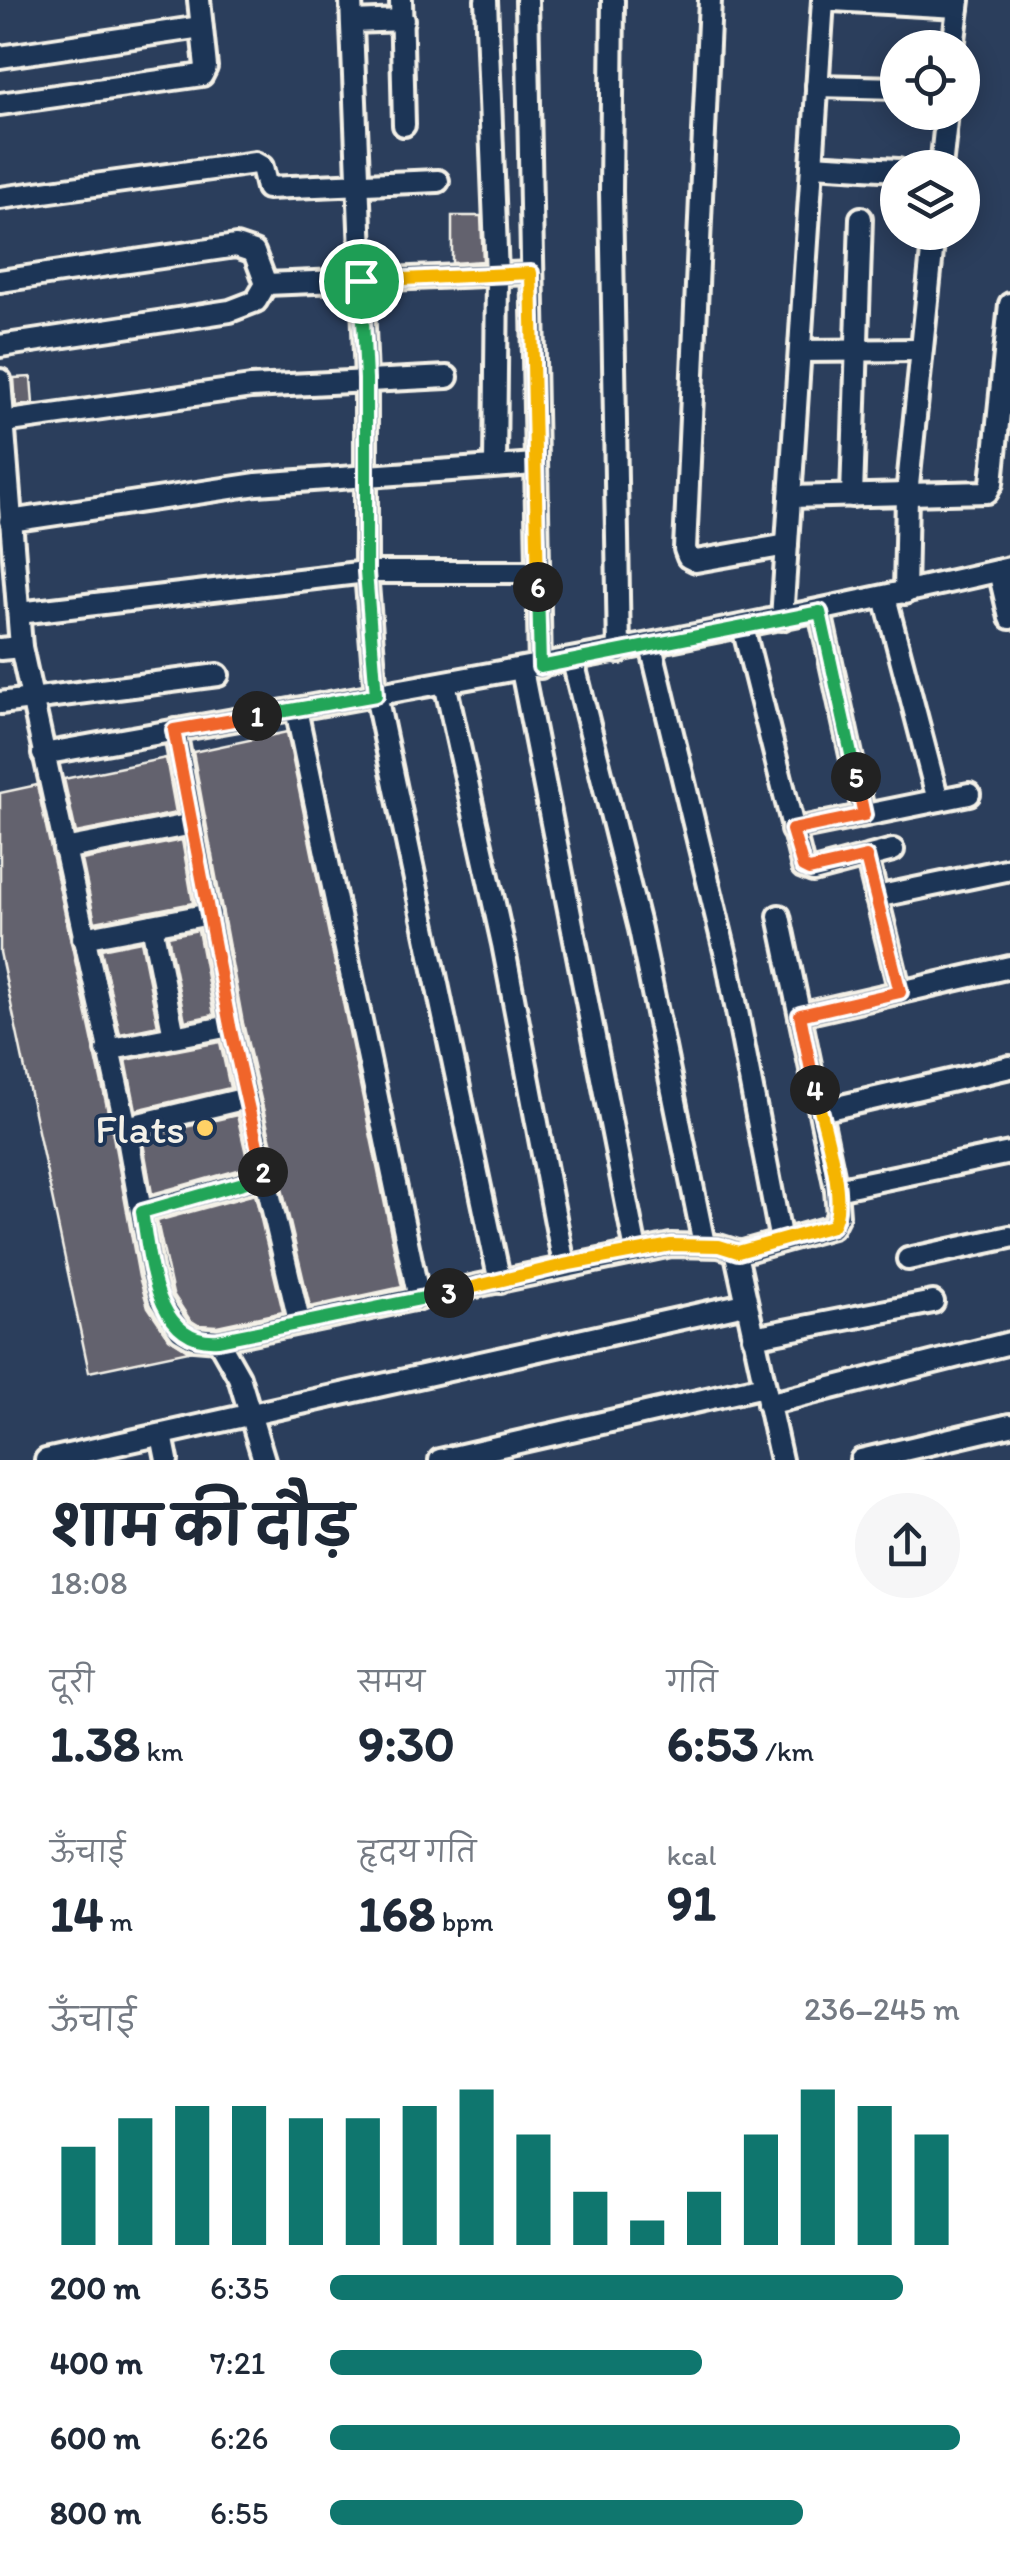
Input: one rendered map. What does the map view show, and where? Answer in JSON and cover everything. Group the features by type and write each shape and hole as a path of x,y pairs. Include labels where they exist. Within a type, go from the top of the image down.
{"street":[{"path":"0,104 202,75 206,68 199,0"},
{"path":"351,0 366,379 366,572 376,695 500,1282"},
{"path":"486,0 497,274 495,466"},
{"path":"527,0 538,572 531,669 636,1251"},
{"path":"614,0 611,191 619,652"},
{"path":"710,0 685,549 688,557 696,561 787,545"},
{"path":"782,620 823,0"},
{"path":"832,0 958,4 956,30"},
{"path":"353,22 402,10 404,125"},
{"path":"0,57 202,27"},
{"path":"817,86 880,88"},
{"path":"0,198 255,163 262,168 266,188 438,181"},
{"path":"812,165 880,169"},
{"path":"852,496 861,218"},
{"path":"0,281 236,246 254,252 266,284"},
{"path":"932,250 895,595 938,800"},
{"path":"266,284 531,273"},
{"path":"0,346 230,311 256,301 266,284"},
{"path":"790,498 980,494 990,488 1010,304"},
{"path":"800,351 921,350"},
{"path":"2,436 251,387 447,377"},
{"path":"0,380 10,521 5,545 18,612 10,648 30,701 43,754 126,1127 152,1273 168,1314 180,1330 194,1338 218,1340 636,1251 704,1244 738,1252 836,1222 836,1189 779,916"},
{"path":"10,521 257,484 535,464"},
{"path":"43,754 573,661 820,612 1004,569 1010,618"},
{"path":"18,612 366,572 538,572"},
{"path":"820,612 864,815"},
{"path":"742,627 803,867 809,870 893,850"},
{"path":"650,646 728,964 781,1241"},
{"path":"573,661 640,929 704,1244"},
{"path":"0,703 218,675"},
{"path":"445,683 503,944 564,1265"},
{"path":"296,709 420,1299"},
{"path":"174,730 230,1026 299,1321"},
{"path":"792,830 969,794"},
{"path":"64,849 194,824"},
{"path":"866,857 900,992"},
{"path":"876,898 1010,869"},
{"path":"83,938 210,914"},
{"path":"152,925 174,1036"},
{"path":"800,1015 1010,967"},
{"path":"107,1050 230,1026"},
{"path":"820,1111 1010,1067"},
{"path":"126,1127 247,1098"},
{"path":"836,1189 1010,1153"},
{"path":"142,1212 264,1177"},
{"path":"908,1259 1010,1237"},
{"path":"738,1252 745,1304 781,1460"},
{"path":"753,1337 933,1302"},
{"path":"46,1460 92,1455 162,1434 745,1304"},
{"path":"218,1340 240,1377 264,1460"},
{"path":"440,1460 1010,1342"},
{"path":"861,1460 1010,1425"},
{"path":"162,1434 168,1460"}],"building":[{"path":"452,216 481,216 483,261 452,263"},
{"path":"31,377 33,404 16,406 14,378"},
{"path":"287,732 402,1287 310,1307 243,1023 193,752"},
{"path":"166,758 176,813 76,833 64,779"},
{"path":"37,785 112,1130 139,1277 148,1307 169,1338 189,1351 89,1372 0,952 0,793"},
{"path":"182,840 193,903 95,922 82,860"},
{"path":"198,930 214,1015 185,1021 168,936"},
{"path":"141,941 158,1026 120,1034 101,949"},
{"path":"220,1042 230,1088 136,1110 126,1060"},
{"path":"237,1115 249,1167 152,1194 142,1137"},
{"path":"255,1194 283,1312 217,1326 198,1325 190,1320 173,1294 157,1221"}],"place":[{"name":"Flats","path":"205,1128"}],"route":[{"path":"531,273 540,667 820,612 864,815 792,830 803,867 809,870 866,857 900,992 800,1015 836,1189 838,1215 832,1226 738,1252 693,1244 636,1251 208,1341 180,1330 160,1300 142,1212 264,1177 230,1026 174,730 376,695 366,572 366,379 361,281 531,273"}]}
